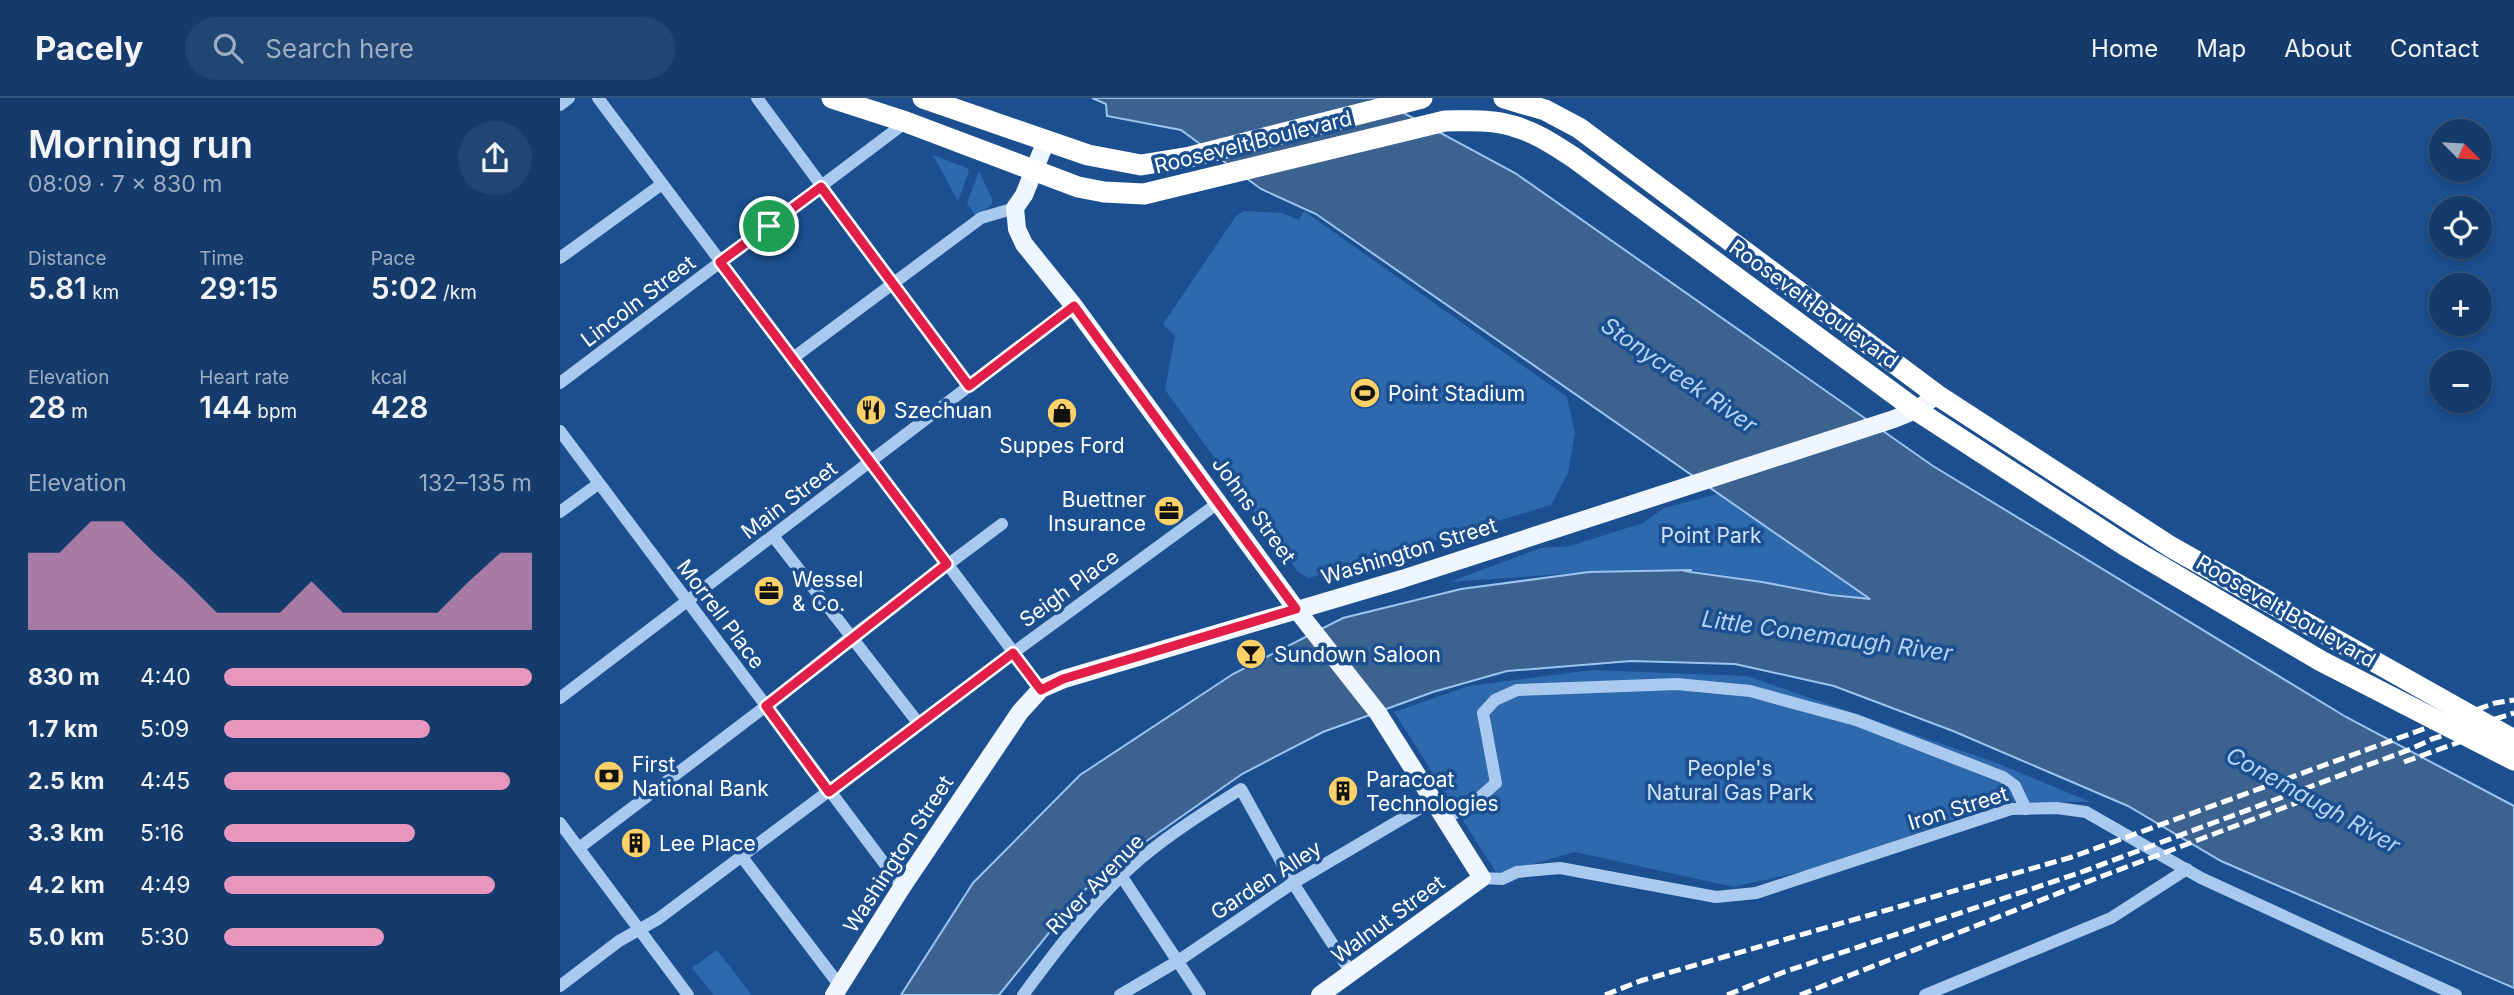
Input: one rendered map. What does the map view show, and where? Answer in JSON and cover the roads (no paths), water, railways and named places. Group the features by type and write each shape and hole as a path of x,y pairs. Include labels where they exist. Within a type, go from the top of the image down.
{"highway":[{"path":"832,98 1036,169"},
{"path":"923,98 1046,141"},
{"name":"Roosevelt Boulevard","path":"1046,141 1088,155 1141,165 1190,157 1422,98"},
{"name":"Roosevelt Boulevard","path":"1504,98 1545,110 1579,128 1937,395 2171,547 2514,740"},
{"name":"Roosevelt Boulevard","path":"1036,169 1078,187 1104,192 1144,194 1445,121 1512,125 1544,138 1573,157 1916,410 2126,546 2321,661 2514,760"}],"main road":[{"path":"1015,208 1024,195 1046,141"},
{"name":"Johns Street","path":"1015,208 1017,229 1024,244 1074,306 1296,609 1377,713 1482,878"},
{"name":"Washington Street","path":"837,991 902,887 1020,712 1041,690 1063,679 1402,579 1894,419 1916,410 1937,395"},
{"name":"Walnut Street","path":"1320,995 1482,878"}],"street":[{"path":"560,105 569,98"},
{"path":"598,98 1041,690"},
{"path":"757,98 969,386"},
{"name":"Lincoln Street","path":"560,383 906,122"},
{"path":"560,258 662,184"},
{"path":"793,358 981,218 1015,208"},
{"name":"Main Street","path":"560,698 1074,306"},
{"name":"Morrell Place","path":"560,431 902,887"},
{"path":"560,512 598,484"},
{"name":"Seigh Place","path":"560,986 639,929 658,919 1218,503"},
{"path":"579,848 766,706 851,637 1002,524"},
{"path":"773,536 919,724"},
{"path":"1445,819 1477,800 1496,783 1483,713 1495,700 1517,690 1677,684 1751,691 1856,720 2003,777 2015,786 2026,809"},
{"name":"River Avenue","path":"1023,995 1077,926 1137,862 1185,825 1241,789 1293,883"},
{"name":"Garden Alley","path":"1120,995 1178,961 1293,883 1434,800"},
{"name":"Iron Street","path":"1482,878 1502,879 1517,872 1560,868 1716,897 1756,893 2011,809 2057,808 2087,812 2201,878 2456,995"},
{"path":"560,822 688,995"},
{"path":"742,857 837,991"},
{"path":"1925,995 2111,918 2187,869"},
{"path":"1122,877 1200,995"},
{"path":"1293,883 1352,974"}],"water":[{"path":"1092,98 1376,98 1515,173 1933,466 2346,717 2514,806 2514,988 2221,861 2128,806 1953,731 1834,686 1735,664 1631,661 1507,671 1433,692 1323,732 1242,774 1141,845 1081,893 999,995 901,995 973,883 1080,775 1233,674 1343,618 1461,589 1589,572 1692,570 1684,571 1870,599 1316,214 1261,189 1181,130 1107,116 1106,104"}],"railway":[{"path":"1605,995 1640,981 2072,857 2495,703 2514,700"},
{"path":"1727,995 1784,972 2079,873 2432,739 2514,713"},
{"path":"2404,762 2493,730"},
{"path":"1800,995 2312,797"}],"place":[{"name":"Point Stadium","path":"1365,393"},
{"name":"Szechuan","path":"871,410"},
{"name":"Suppes Ford","path":"1062,413"},
{"name":"Buettner Insurance","path":"1169,511"},
{"name":"Wessel & Co.","path":"769,591"},
{"name":"Sundown Saloon","path":"1251,654"},
{"name":"First National Bank","path":"609,776"},
{"name":"Paracoat Technologies","path":"1343,791"},
{"name":"Lee Place","path":"636,843"}],"water label":[{"name":"Stonycreek River","path":"1679,375"},
{"name":"Little Conemaugh River","path":"1827,636"},
{"name":"Conemaugh River","path":"2313,800"}],"park label":[{"name":"Point Park","path":"1711,535"},
{"name":"People's Natural Gas Park","path":"1730,780"}]}
